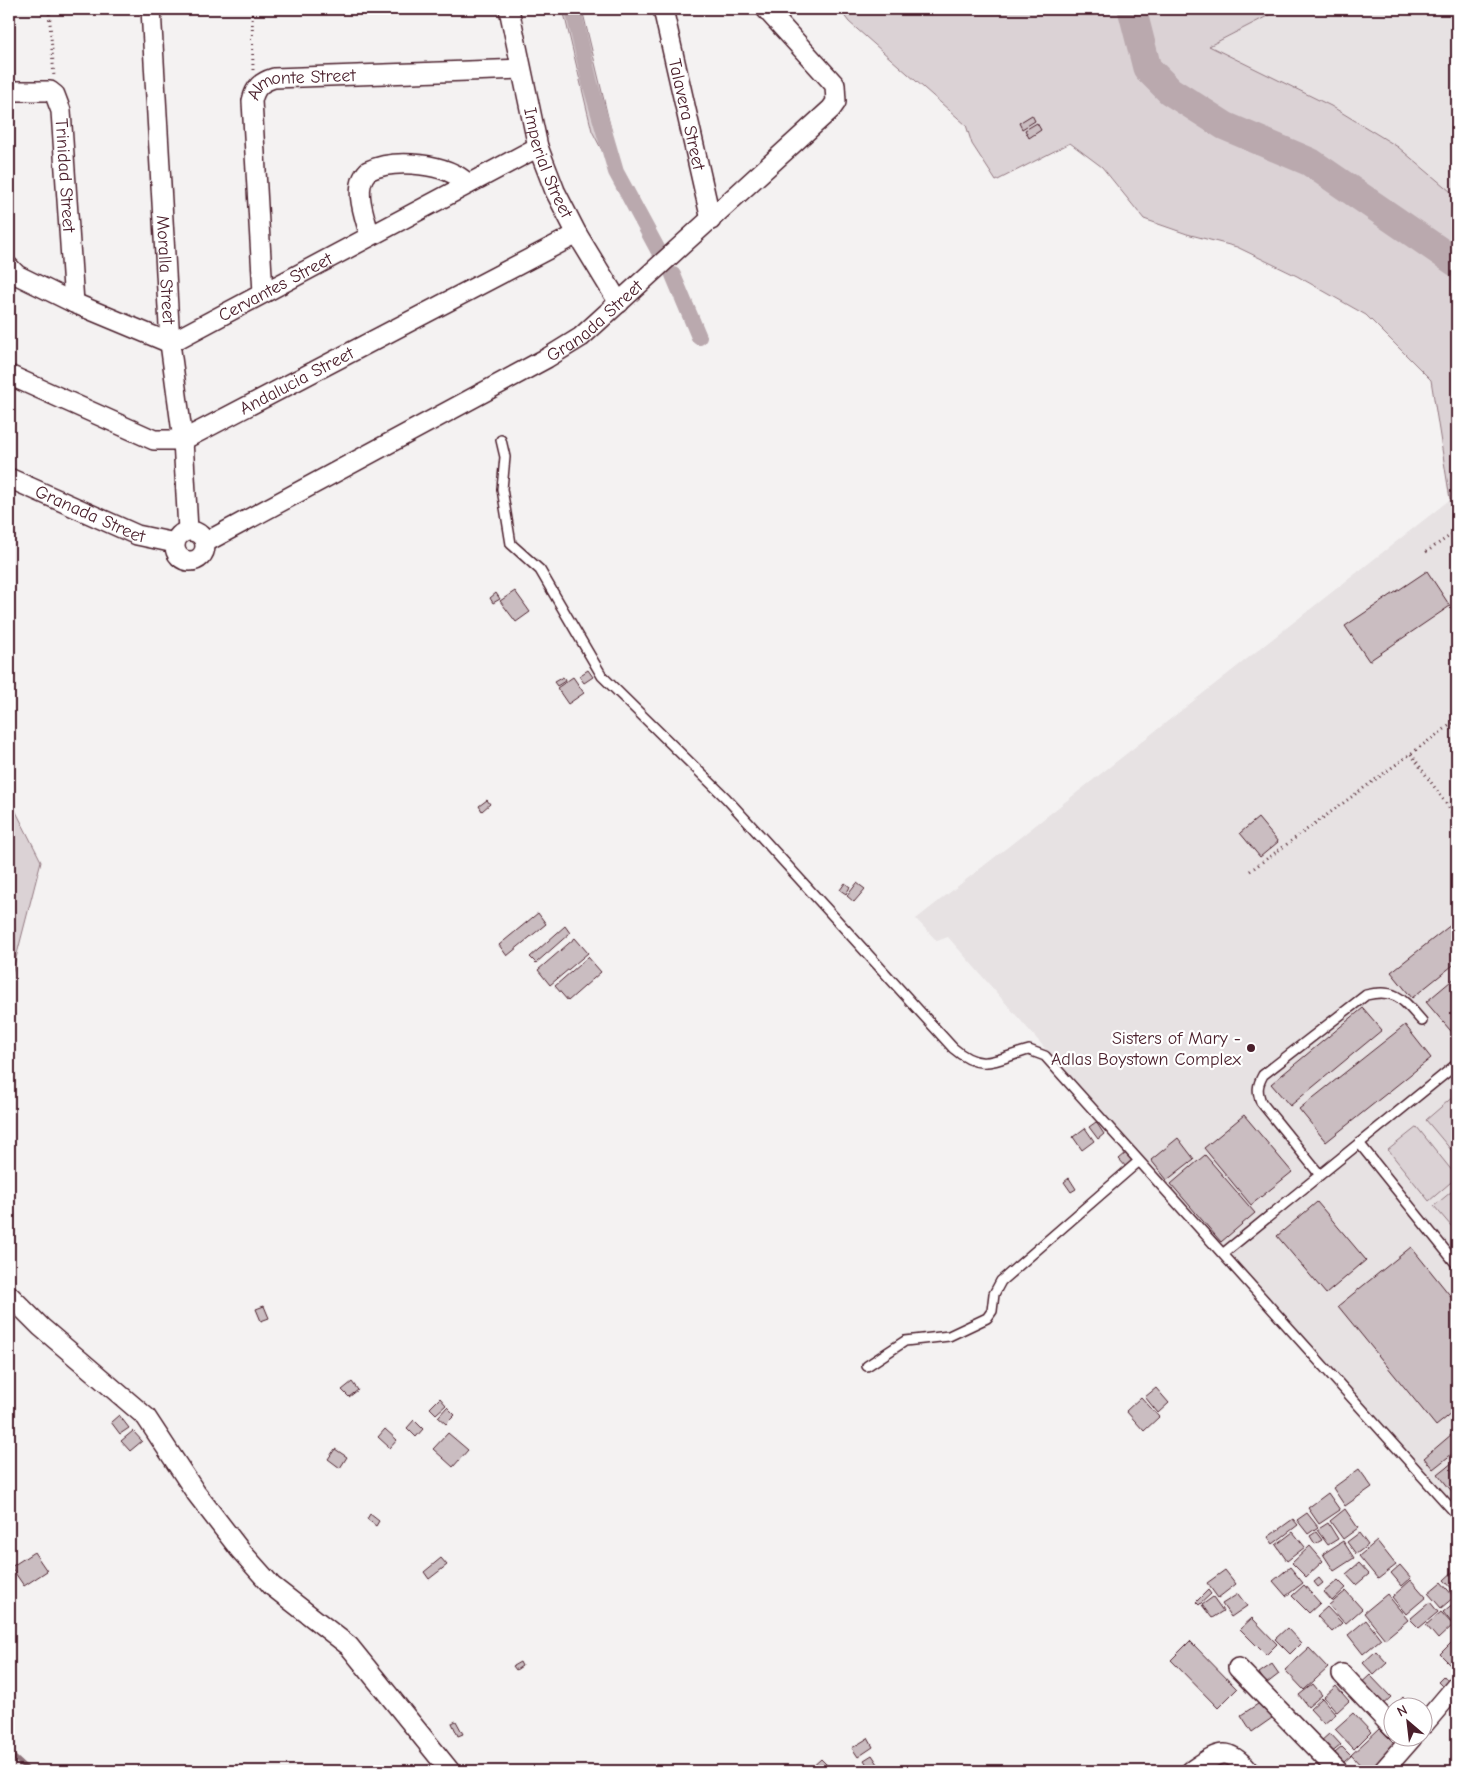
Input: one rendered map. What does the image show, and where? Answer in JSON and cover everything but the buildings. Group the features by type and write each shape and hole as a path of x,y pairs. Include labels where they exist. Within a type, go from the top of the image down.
{"street":[{"name":"Moralla Street","path":"150,9 170,342 183,440 182,536"},
{"name":"Imperial Street","path":"509,9 538,147 555,191 577,234 619,303"},
{"name":"Talavera Street","path":"663,9 711,220"},
{"name":"Granada Street","path":"206,542 547,358 581,337 832,109 838,94 831,79 766,9"},
{"name":"Almonte Street","path":"263,293 252,101 254,91 259,84 274,78 522,69"},
{"name":"Trinidad Street","path":"9,91 43,90 55,95 61,111 74,303"},
{"name":"Cervantes Street","path":"170,342 538,147"},
{"path":"370,236 361,196 362,180 368,171 389,166 430,166 453,172 468,184"},
{"name":"Andalucia Street","path":"9,375 154,440 183,440 577,234"},
{"path":"9,267 18,275 74,303 170,342"},
{"name":"Granada Street","path":"9,478 137,536 182,536"},
{"path":"201,534 206,542 202,556 193,561 179,556 182,536 201,534"},
{"path":"9,1295 41,1327 146,1417 196,1493 240,1550 272,1586 349,1646 450,1771"},
{"path":"1238,1668 1338,1771"},
{"path":"1342,1674 1384,1718"},
{"path":"1434,1712 1457,1685"},
{"path":"1383,1771 1400,1748"},
{"path":"1191,1771 1214,1755 1222,1753 1232,1754 1249,1771"}],"lane":[{"path":"501,440 504,456 502,489 511,544 540,570 602,676 726,798 963,1057 986,1062 1000,1061 1029,1050 1037,1051 1045,1056 1138,1162 1457,1515"},
{"path":"1320,1175 1261,1102 1257,1093 1258,1084 1263,1075 1366,995 1383,991 1402,998 1422,1022"},
{"path":"1225,1252 1457,1064"},
{"path":"1359,1143 1457,1265"},
{"path":"867,1366 905,1341 949,1336 987,1318 992,1311 997,1286 1001,1281 1138,1162"}],"path":[{"path":"49,9 55,95"},
{"path":"252,9 254,91"},
{"path":"1426,552 1457,531"},
{"path":"1250,871 1457,720"},
{"path":"1411,754 1457,819"}],"shaded area":[{"path":"563,9 582,9 621,171 662,247 655,253 592,131"},
{"path":"839,9 1281,9 1209,46 1331,106 1398,147 1457,197 1457,494 1450,499 1431,380 1366,315 1297,276 1237,247 1187,234 1144,219 1102,167 1070,143 996,181 972,144 966,125 849,22"},
{"path":"1281,9 1457,9 1457,197 1208,46"},
{"name":"Sisters of Mary - Adlas Boystown Complex","path":"1457,494 1457,1511 1138,1155 948,937 937,941 916,919"},
{"path":"9,798 41,861 9,985"},
{"path":"1455,1095 1457,1097 1457,1157 1426,1120"},
{"path":"1417,1127 1457,1177 1429,1201 1388,1150"},
{"path":"1457,1187 1457,1233 1434,1206"}],"waterway":[{"path":"573,9 590,83 616,172 658,250"},
{"path":"1132,9 1147,68 1170,91 1225,126 1310,162 1457,263"},
{"path":"673,275 699,337"},
{"path":"9,1753 29,1771"}],"place":[{"name":"Sisters of Mary - Adlas Boystown Complex","path":"1251,1048"}]}
